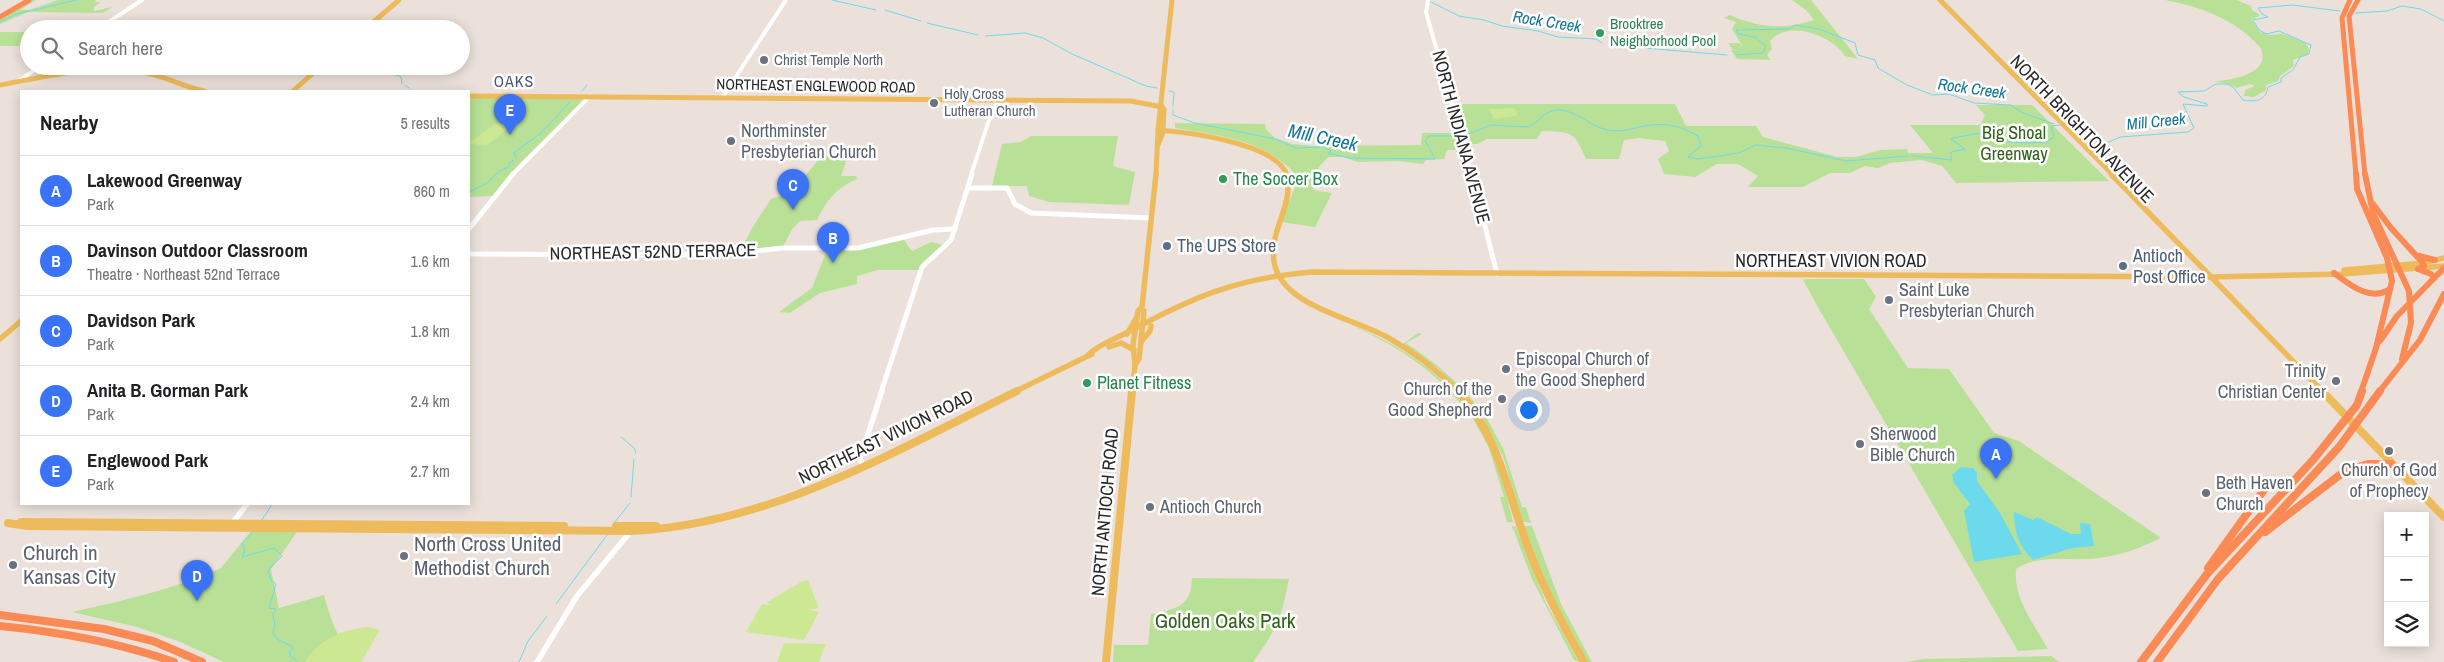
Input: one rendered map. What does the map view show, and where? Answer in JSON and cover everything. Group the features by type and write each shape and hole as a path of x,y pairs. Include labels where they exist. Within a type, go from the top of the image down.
{"highway":[{"path":"0,12 22,0"},
{"path":"0,17 29,0"},
{"path":"2354,1 2350,16 2364,168 2373,213 2409,291 2411,323 2401,362"},
{"path":"2140,662 2207,574 2313,460 2357,406 2376,348 2392,281 2387,258 2357,189 2342,18 2354,1"},
{"path":"2370,198 2378,212 2423,263 2424,266 2413,268"},
{"path":"2416,255 2436,260"},
{"path":"2376,348 2386,329 2444,267"},
{"path":"2413,268 2431,274 2434,278"},
{"path":"2334,273 2369,294 2381,295 2390,290"},
{"path":"2158,662 2218,579 2339,448 2401,362 2423,336 2444,294"},
{"path":"2254,540 2346,471 2368,464 2391,464"},
{"path":"2207,574 2210,564 2266,487"},
{"path":"0,615 104,629 153,642 202,662"},
{"path":"0,626 98,640 141,650 174,662"}],"main road":[{"path":"376,20 399,0"},
{"path":"1139,330 1143,309 1158,145 1161,142 1161,109 1172,0"},
{"name":"NORTH BRIGHTON AVENUE","path":"1935,0 2210,276 2444,518"},
{"name":"NORTH BRIGHTON AVENUE","path":"1940,0 2060,120 2073,137"},
{"path":"0,86 28,78 58,75"},
{"path":"0,86 81,75"},
{"path":"140,75 158,79"},
{"path":"148,75 167,85 199,90"},
{"path":"293,90 311,75"},
{"name":"NORTHEAST ENGLEWOOD ROAD","path":"470,96 1131,102 1153,105 1161,109"},
{"path":"1160,130 1207,137 1248,146 1269,156 1282,166 1288,176 1290,190 1276,226 1273,246 1281,276 1291,291 1304,301 1380,334 1418,356 1452,385 1478,415 1501,458 1519,524 1540,578 1584,662"},
{"path":"2423,263 2444,258"},
{"name":"NORTHEAST VIVION ROAD","path":"231,525 631,531 670,529 746,512 800,495 863,468 1088,355 1108,347 1162,316 1222,288 1281,276 1327,273 2210,276 2334,273 2444,267"},
{"name":"NORTHEAST VIVION ROAD","path":"1088,355 1092,351 1127,334 1150,326 1214,294 1281,276"},
{"path":"1143,309 1153,316 1162,316"},
{"path":"1127,334 1130,326 1143,309"},
{"name":"NORTH ANTIOCH ROAD","path":"1135,365 1139,359 1141,342 1138,316"},
{"path":"0,339 20,323"},
{"path":"1141,342 1150,331 1150,326"},
{"name":"NORTH ANTIOCH ROAD","path":"1106,662 1135,365 1133,359 1139,330"},
{"path":"1108,347 1121,344 1134,350"},
{"name":"NORTHEAST VIVION ROAD","path":"4,523 27,526 634,526 689,524"},
{"path":"441,529 451,525"}],"street":[{"path":"112,20 142,0"},
{"path":"722,98 786,0"},
{"name":"NORTH INDIANA AVENUE","path":"1428,0 1426,12 1461,136 1496,274"},
{"path":"14,83 26,75"},
{"path":"28,78 31,75"},
{"path":"470,228 515,172 590,96"},
{"path":"863,468 860,458 922,267 946,246 955,229 988,122 998,100"},
{"path":"968,188 1009,188 1010,200 1020,209 1031,213 1152,218"},
{"name":"NORTHEAST 52ND TERRACE","path":"470,254 720,255 782,248 858,248 894,241 933,230 955,229"},
{"path":"231,525 246,505"},
{"path":"537,662 571,603 631,531"}],"green space":[{"path":"32,0 36,0 20,10 29,10 58,0 96,0 94,2 101,2 94,7 94,11 112,7 103,13 28,12 0,24 0,19"},
{"path":"1792,0 1811,0 1858,59 1845,56 1839,48 1820,36 1809,32 1787,31 1778,34 1770,41 1772,49 1767,55 1771,60 1737,59 1731,50 1737,49 1732,49 1728,43 1739,43 1743,47 1732,29 1736,22 1724,18 1730,15 1751,23 1772,26 1792,25 1814,20 1806,10"},
{"path":"2165,0 2236,0 2251,6 2252,10 2260,15 2252,20 2260,32 2269,35 2283,34 2306,43 2309,50 2308,54 2293,60 2294,66 2280,76 2278,81 2266,85 2266,90 2254,97 2244,96 2245,90 2255,86 2250,84 2237,88 2214,81 2239,77 2256,69 2261,63 2263,56 2260,47 2240,29 2217,16 2192,6"},
{"path":"0,32 20,32 20,46 0,46"},
{"path":"470,98 586,98 519,164 493,196 470,197"},
{"name":"Big Shoal Greenway","path":"1455,104 1675,104 1686,126 1756,126 1763,137 1837,157 1856,157 1880,150 1907,149 1908,153 1933,153 1910,125 1980,125 1985,115 1976,105 2032,105 2109,181 1956,183 1942,166 1922,160 1890,163 1878,168 1865,166 1850,173 1830,173 1803,187 1748,187 1758,176 1738,164 1717,164 1695,177 1664,174 1658,159 1669,151 1665,141 1638,138 1624,140 1619,159 1586,159 1575,138 1571,135 1542,131 1537,139 1487,139 1478,144 1460,144 1461,150 1447,150 1444,159 1426,160 1423,164 1397,161 1358,162 1343,157 1328,157 1318,168 1329,177 1318,177 1313,190 1332,193 1315,227 1281,222 1295,187 1296,175 1284,163 1256,147 1240,141 1208,133 1175,128 1175,123 1265,124 1266,129 1275,138 1292,144 1315,146 1421,145 1422,133 1462,133"},
{"path":"1514,108 1517,113 1516,116 1494,119 1489,109"},
{"path":"496,123 513,125 486,146 470,142"},
{"path":"1031,136 1118,136 1113,166 1135,172 1129,205 1049,202 1029,196 1027,186 992,186 1002,144 1021,142"},
{"path":"822,155 848,156 841,176 856,176 857,179 843,186 833,195 817,220 800,221 793,228 782,248 739,254 752,228 771,199 792,192"},
{"path":"904,240 912,251 931,242 943,245 921,264 919,270 878,270 857,276 857,284 820,293 790,313 779,312 812,288 827,250 862,249"},
{"path":"1804,279 1864,279 1876,297 1869,309 1908,368 1949,369 1994,433 2019,441 2161,538 2115,555 2088,559 2035,561 2016,569 2016,580 2021,600 2048,649 2018,651 1819,309"},
{"path":"1367,332 1385,340 1417,360 1446,385 1472,414 1470,415 1431,373 1384,341"},
{"path":"1418,333 1422,334 1406,343 1447,374 1466,392 1483,413 1479,412 1440,370 1403,344"},
{"path":"1485,415 1503,448 1522,507 1526,507 1531,523 1522,521 1504,459 1482,416"},
{"path":"1472,417 1476,418 1500,469 1513,522 1507,522 1500,497 1504,497 1489,448"},
{"path":"1512,526 1516,527 1546,603 1579,662 1574,660 1532,579"},
{"path":"1524,526 1532,526 1561,604 1592,662 1588,662 1561,612 1537,561"},
{"path":"251,531 297,532 271,569 279,608 324,595 337,633 348,651 362,662 224,662 178,641 137,627 72,612 167,588 221,568"},
{"name":"Golden Oaks Park","path":"1192,578 1289,579 1277,623 1268,641 1253,662 1113,662 1114,645 1148,645 1151,614 1181,605 1189,595"},
{"path":"808,580 819,608 809,610 819,612 804,640 746,632 762,604 770,605 767,602 801,582"},
{"path":"369,627 380,630 361,662 305,662 317,647 332,637 350,630"},
{"path":"784,643 826,644 819,662 777,662"},
{"path":"2051,656 2059,662 1906,662 1924,659"}],"water":[{"path":"1961,467 1973,468 1977,473 1977,481 2000,513 2022,554 1974,562 1964,511 1970,504 1954,483 1952,475"},
{"path":"2014,512 2033,520 2037,517 2071,534 2081,534 2080,523 2090,524 2094,546 2072,548 2033,560 2024,550 2018,538"}],"waterway":[{"path":"0,22 16,14 77,0"},
{"name":"Mill Creek","path":"832,0 876,10"},
{"name":"Rock Creek","path":"1431,2 1459,16 1484,20 1502,26 1538,31 1558,37 1596,39 1602,43"},
{"name":"Mill Creek","path":"2068,126 2097,142 2109,142 2120,137 2188,132 2194,128 2183,104 2207,106 2207,104 2184,97 2178,92 2204,91 2216,84 2227,84 2233,87 2243,100 2259,100 2265,95 2268,87 2281,82 2281,78 2293,70 2300,57 2309,54 2311,45 2279,31 2266,34 2259,30 2253,20 2268,17 2262,14 2258,8 2292,5 2340,11"},
{"name":"Mill Creek","path":"2355,13 2387,11 2402,6 2421,9 2444,21"},
{"name":"Mill Creek","path":"885,10 921,21"},
{"name":"Mill Creek","path":"927,23 978,35"},
{"name":"Rock Creek","path":"1737,55 1763,53 1766,46 1755,37 1738,34 1736,30 1790,29 1795,25 1819,29 1855,43 1858,55 1875,60 1878,68 1907,85 1933,95 1949,94 1974,103 2011,105 2023,113 2054,124"},
{"name":"Mill Creek","path":"986,36 1025,33 1043,38 1072,54 1146,86 1157,88"},
{"name":"Rock Creek","path":"1609,45 1727,55"},
{"path":"396,75 401,77 402,84"},
{"path":"405,85 409,88"},
{"path":"582,91 587,85"},
{"name":"Mill Creek","path":"1169,91 1174,92 1173,106"},
{"path":"516,158 514,153 541,133 570,102"},
{"name":"Mill Creek","path":"1173,110 1173,115 1195,123 1275,139 1296,148 1324,147 1331,151 1328,153 1349,158 1435,159 1430,149"},
{"name":"Mill Creek","path":"1463,136 1491,125 1529,127 1548,113 1562,110 1611,131 1660,124 1682,128 1698,136 1701,146 1688,157 1698,159 1739,153 1755,145 1786,148 1846,161 1908,156"},
{"name":"Mill Creek","path":"1951,155 1951,152 1965,149 1951,139 1953,138 1985,132 2011,142 2046,142 2054,137 2051,126 2061,125"},
{"name":"Mill Creek","path":"1429,147 1425,141 1429,136 1459,136"},
{"name":"Mill Creek","path":"1913,156 1952,160 1951,157"},
{"path":"470,192 487,183 501,170 509,167 509,163 514,160"},
{"name":"Rock Creek","path":"621,437 634,448 636,453"},
{"name":"Rock Creek","path":"631,497 634,459"},
{"name":"Rock Creek","path":"614,523 630,503"},
{"path":"262,520 271,506"},
{"path":"253,532 242,543 245,551 242,557 274,548 282,556 268,570 271,580 276,584 269,608 276,609 273,614 275,625 273,633 277,639 293,647 290,652 291,657 298,662"},
{"name":"Rock Creek","path":"556,604 607,535"},
{"name":"Rock Creek","path":"519,662 528,641 547,616"}],"place":[{"name":"Brooktree Neighborhood Pool","path":"1600,33"},
{"name":"Christ Temple North","path":"764,60"},
{"name":"Holy Cross Lutheran Church","path":"934,103"},
{"name":"Englewood Park","path":"510,135"},
{"name":"Northminster Presbyterian Church","path":"731,141"},
{"name":"The Soccer Box","path":"1223,179"},
{"name":"Davidson Park","path":"793,210"},
{"name":"The UPS Store","path":"1167,246"},
{"name":"Davinson Outdoor Classroom","path":"833,263"},
{"name":"Antioch Post Office","path":"2123,266"},
{"name":"Saint Luke Presbyterian Church","path":"1889,300"},
{"name":"Episcopal Church of the Good Shepherd","path":"1506,369"},
{"name":"Trinity Christian Center","path":"2336,381"},
{"name":"Planet Fitness","path":"1087,383"},
{"name":"Church of the Good Shepherd","path":"1502,399"},
{"name":"Sherwood Bible Church","path":"1860,444"},
{"name":"Church of God of Prophecy","path":"2389,451"},
{"name":"Lakewood Greenway","path":"1996,479"},
{"name":"Beth Haven Church","path":"2206,493"},
{"name":"Antioch Church","path":"1150,507"},
{"name":"North Cross United Methodist Church","path":"404,556"},
{"name":"Church in Kansas City","path":"13,565"},
{"name":"Anita B. Gorman Park","path":"197,601"}],"district":[{"name":"OAKS","path":"514,81"}]}
